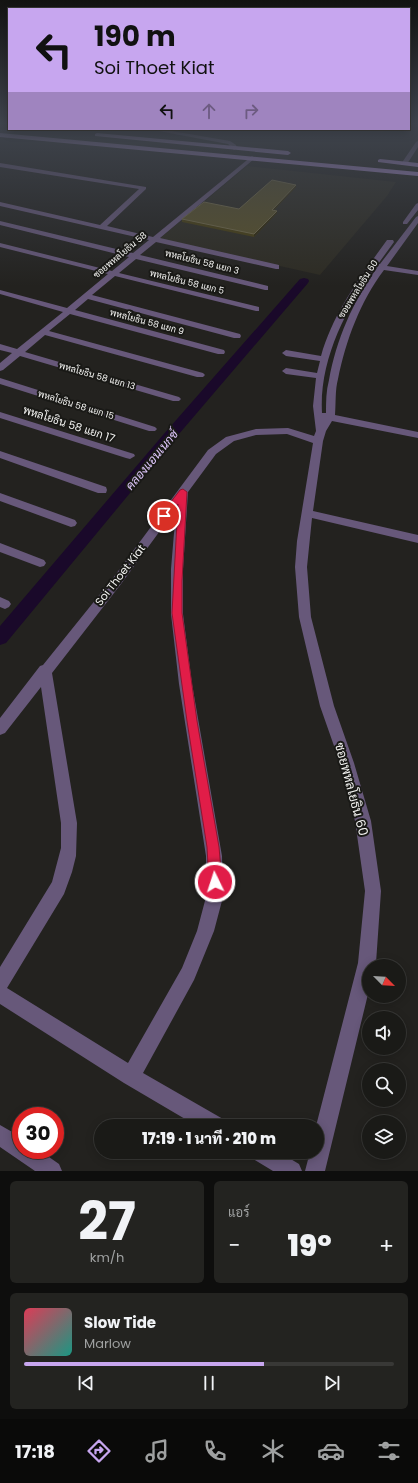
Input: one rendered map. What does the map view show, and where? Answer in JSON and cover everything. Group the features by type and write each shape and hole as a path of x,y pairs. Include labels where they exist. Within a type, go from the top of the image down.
{"street":[{"path":"73,177 144,188 102,227"},
{"name":"ซอยพหลโยธิน 58","path":"0,368 229,177"},
{"path":"0,204 276,267"},
{"name":"ซอยพหลโยธิน 60","path":"320,436 316,415 320,376 323,359 342,311 380,255 418,205"},
{"name":"ซอยพหลโยธิน 60","path":"315,1171 367,963 373,891 363,820 347,763 327,706 305,617 301,567 307,513 320,436 330,417 333,380 346,334 368,286 418,218"},
{"name":"พหลโยธิน 58 แยก 3","path":"0,223 265,288"},
{"name":"พหลโยธิน 58 แยก 5","path":"0,245 256,309"},
{"path":"380,255 389,257"},
{"path":"373,265 418,273"},
{"name":"พหลโยธิน 58 แยก 9","path":"0,292 221,352"},
{"path":"86,296 236,336"},
{"path":"129,327 142,318"},
{"path":"43,332 200,375"},
{"name":"พหลโยธิน 58 แยก 13","path":"0,348 176,399"},
{"path":"286,353 323,359"},
{"path":"286,370 320,376"},
{"name":"พหลโยธิน 58 แยก 15","path":"0,381 152,429"},
{"name":"พหลโยธิน 58 แยก 17","path":"0,415 130,456"},
{"path":"316,415 418,435"},
{"name":"Soi Thoet Kiat","path":"0,728 45,670 68,644 212,452 222,443 230,439 256,432 288,431 320,436"},
{"path":"0,454 102,490"},
{"path":"131,1076 202,944 213,909 215,882 213,847 192,721 177,613 177,581 183,492"},
{"path":"0,497 71,523"},
{"path":"307,513 418,539"},
{"path":"0,547 40,562"},
{"path":"0,983 58,888 65,871 69,852 69,823 45,670"},
{"path":"0,994 131,1076 204,1119"},
{"path":"0,1135 12,1144"},
{"path":"34,1159 52,1171"},
{"path":"272,1159 292,1171"}],"shaded area":[{"path":"234,177 346,177 396,182 387,196 320,275 159,239"}],"building":[{"path":"272,180 296,185 272,210 277,211 254,234 182,219 204,202 239,209"}],"waterway":[{"name":"คลองแอนเนกซ์","path":"0,638 168,438 304,281"}],"route":[{"path":"164,516 183,492 177,581 177,613 192,721 213,847 215,882"}]}
